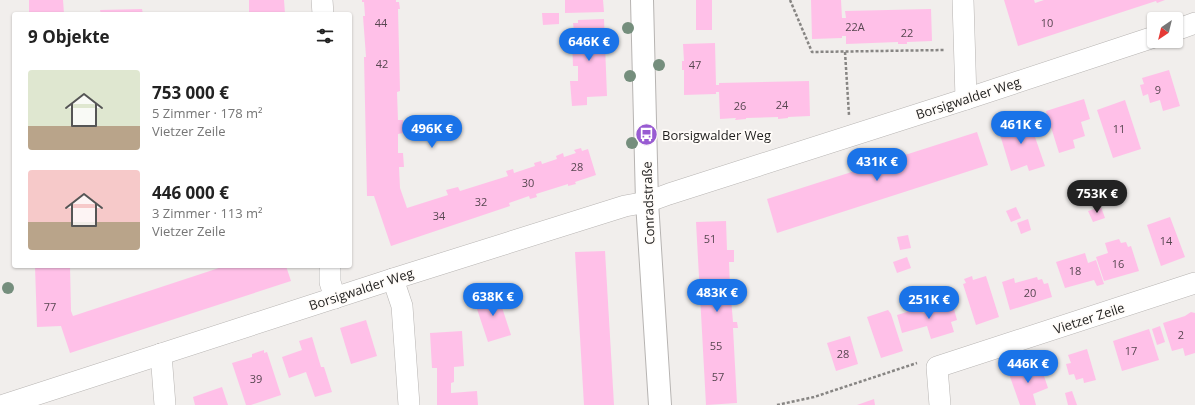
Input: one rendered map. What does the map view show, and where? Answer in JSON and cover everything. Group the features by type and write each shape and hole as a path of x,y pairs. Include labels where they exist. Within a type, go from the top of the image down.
{"street":[{"path":"322,0 323,12"},
{"name":"Conradstraße","path":"642,0 647,202 660,405"},
{"path":"963,0 966,99"},
{"path":"1183,27 1195,23"},
{"name":"Borsigwalder Weg","path":"4,405 393,279 625,206 647,202 1147,39"},
{"path":"330,268 330,282 335,298"},
{"path":"393,279 402,306 409,405"},
{"name":"Vietzer Zeile","path":"928,365 1195,283"},
{"path":"161,354 165,405"},
{"path":"928,365 940,405"}],"path":[{"path":"790,0 812,52 946,50"},
{"path":"845,52 849,118"},
{"path":"777,405 928,365"}],"building":[{"path":"29,0 63,0 64,12 29,12"},
{"path":"249,0 284,0 285,12 249,12"},
{"path":"362,0 396,0 396,2 399,2 400,91 397,92 398,120 403,120 403,133 398,134 398,153 403,153 404,167 399,167 400,188 407,208 448,195 446,190 458,187 460,191 508,176 506,171 513,169 514,173 535,166 534,163 541,161 542,164 557,159 556,156 563,153 564,157 576,153 574,150 581,148 582,151 588,149 596,175 575,182 576,184 568,186 568,184 536,194 537,197 530,199 529,196 509,203 510,206 391,246 374,196 367,196 364,57 366,57 363,16 365,16 364,2 362,2"},
{"path":"565,0 603,0 604,12 565,13"},
{"path":"696,0 712,0 712,30 696,30"},
{"path":"811,0 841,0 842,18 846,18 845,11 931,9 932,41 907,42 907,44 898,44 898,42 846,44 846,36 842,36 842,38 812,39"},
{"path":"1004,0 1034,0 1035,3 1044,0 1165,0 1157,3 1156,1 1018,46"},
{"path":"142,9 143,12 100,12 100,10"},
{"path":"542,13 559,13 559,24 543,25"},
{"path":"604,19 607,96 587,97 587,105 572,106 570,81 578,81 578,66 573,66 572,39 579,39 578,31 574,31 573,23 578,23 578,20"},
{"path":"715,43 716,85 719,85 719,83 809,81 810,116 778,119 778,117 746,118 735,120 736,118 720,119 719,92 716,92 716,94 684,95 684,70 682,70 682,61 684,61 683,44"},
{"path":"1169,70 1180,106 1163,111 1160,100 1150,103 1148,94 1143,96 1140,85 1144,84 1142,78"},
{"path":"1084,99 1090,119 1081,122 1085,136 1073,140 1075,148 1059,153 1046,111"},
{"path":"1125,100 1141,149 1113,158 1097,110"},
{"path":"1029,118 1032,128 1035,127 1038,136 1035,137 1045,166 1029,171 1027,165 1011,171 998,128"},
{"path":"977,132 988,165 777,233 767,199"},
{"path":"1016,207 1021,218 1011,222 1006,211"},
{"path":"1101,207 1105,218 1093,222 1088,211"},
{"path":"1170,217 1185,257 1161,266 1147,225"},
{"path":"1028,219 1031,230 1021,234 1017,223"},
{"path":"726,221 727,250 734,250 734,262 729,262 730,287 735,287 736,298 731,298 733,322 737,322 738,328 733,328 737,403 706,405 696,222"},
{"path":"908,235 911,248 900,250 897,237"},
{"path":"1119,239 1121,243 1126,242 1128,247 1131,246 1139,271 1104,281 1096,257 1108,253 1105,243"},
{"path":"605,251 614,405 584,405 575,252"},
{"path":"1085,253 1088,263 1096,260 1104,284 1097,286 1094,280 1065,288 1056,262"},
{"path":"907,257 911,268 897,273 893,262"},
{"path":"35,268 70,268 71,311 73,316 219,268 287,268 291,281 70,353 61,326 37,327"},
{"path":"972,276 973,280 986,276 999,317 976,325 963,284 966,283 964,279"},
{"path":"1037,277 1038,280 1042,279 1044,284 1048,283 1052,297 1010,310 1002,282 1014,278 1015,283"},
{"path":"497,292 511,335 488,342 474,300"},
{"path":"952,302 957,320 951,322 954,332 931,339 927,326 902,333 897,315 907,312 906,309 920,305 923,313"},
{"path":"888,310 891,314 903,351 881,358 867,317"},
{"path":"1191,312 1195,313 1195,353 1185,356 1183,348 1172,351 1163,323 1185,316"},
{"path":"366,320 377,356 351,364 340,328"},
{"path":"1160,326 1165,342 1157,345 1152,329"},
{"path":"1149,329 1159,360 1122,371 1113,341"},
{"path":"462,331 464,366 454,367 454,382 451,383 451,393 477,391 478,405 437,405 437,368 432,368 430,333"},
{"path":"850,336 858,364 836,371 827,343"},
{"path":"312,337 321,367 324,367 332,392 315,397 306,372 289,378 282,357 302,350 299,341"},
{"path":"1087,349 1096,380 1084,383 1083,378 1076,380 1074,374 1069,375 1066,364 1071,363 1068,355"},
{"path":"264,350 264,353 267,352 281,395 251,405 246,405 232,363 252,357 252,354"},
{"path":"1040,364 1048,388 1033,394 1036,405 1020,405 1009,374"},
{"path":"222,387 228,405 195,405 193,397"},
{"path":"1072,391 1077,405 1068,405 1065,393"},
{"path":"874,399 875,405 857,405"}],"place":[{"name":"Borsigwalder Weg","path":"646,135"}]}
